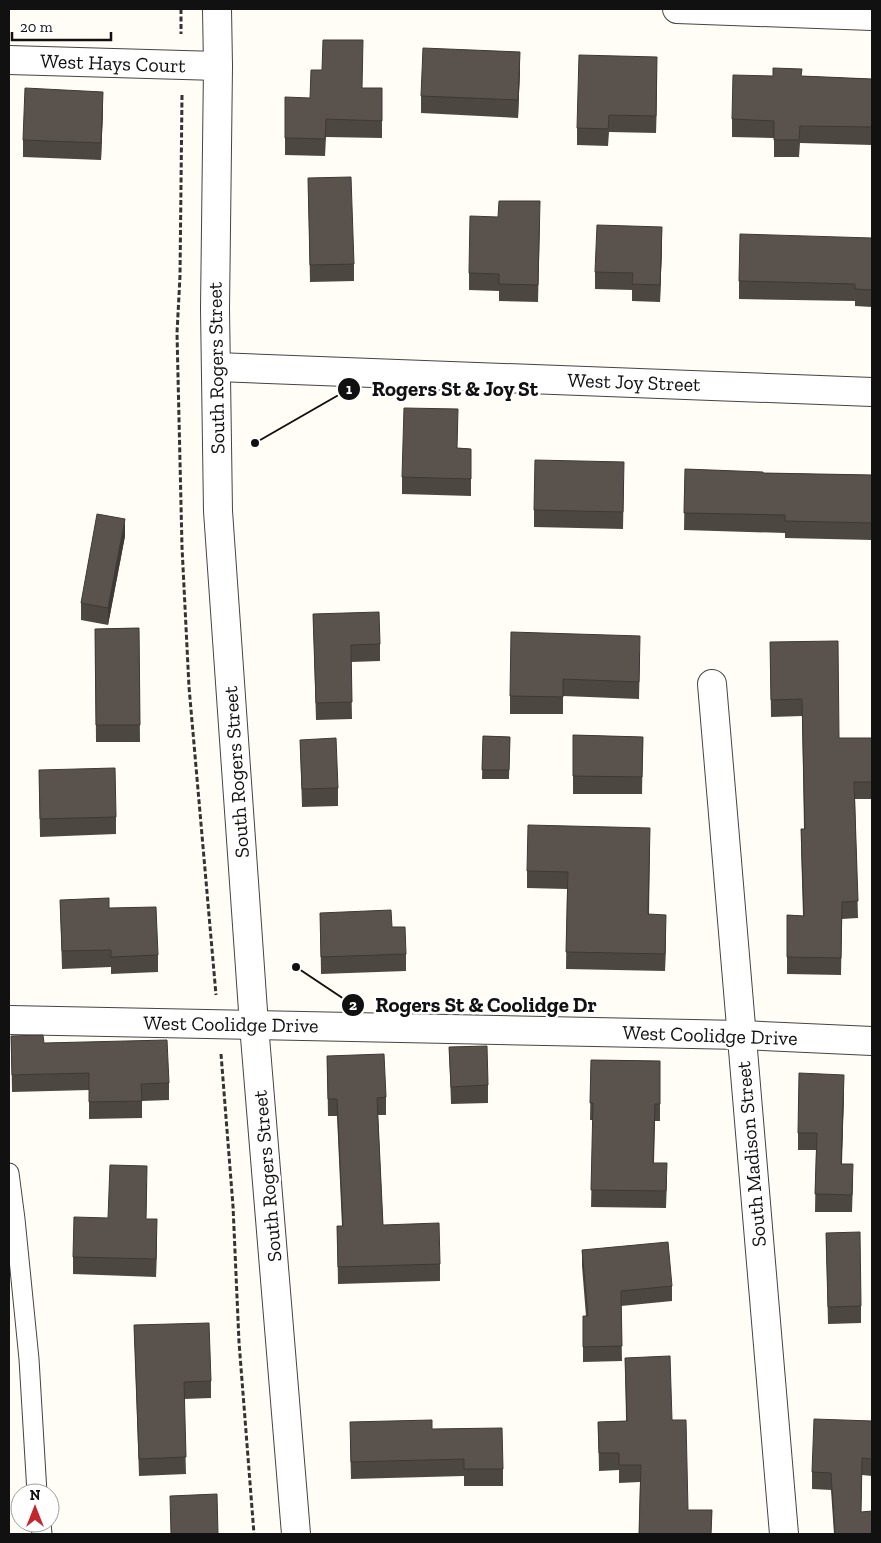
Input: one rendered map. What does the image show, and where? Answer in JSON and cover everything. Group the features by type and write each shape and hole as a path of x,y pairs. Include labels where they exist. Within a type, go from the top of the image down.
{"street":[{"name":"South Rogers Street","path":"217,9 215,309 218,511 254,1025 296,1534"},
{"path":"677,9 872,16"},
{"name":"West Hays Court","path":"9,60 218,66"},
{"name":"West Joy Street","path":"216,367 872,392"},
{"name":"South Madison Street","path":"712,684 784,1534"},
{"name":"West Coolidge Drive","path":"9,1020 741,1035 872,1041"}],"lane":[{"path":"9,1173 29,1359 36,1483"}],"path":[{"path":"180,9 180,37"},
{"path":"182,88 180,276 177,333 182,547 189,687 216,989"},
{"path":"221,1046 233,1206 239,1342 254,1534"}],"building":[{"path":"323,40 363,40 362,88 382,88 382,121 326,119 325,139 285,138 285,97 310,98 311,70 322,70"},
{"path":"423,48 520,52 518,100 421,96"},
{"path":"579,55 657,57 656,116 609,115 608,129 577,128"},
{"path":"773,68 802,69 801,76 872,79 872,127 800,126 799,140 774,140 774,121 732,119 733,75 773,76"},
{"path":"25,88 103,92 101,143 23,140"},
{"path":"351,177 354,264 310,265 308,178"},
{"path":"499,201 540,201 538,285 499,284 499,274 469,273 470,216 498,217"},
{"path":"597,225 662,227 660,285 632,284 633,273 595,272"},
{"path":"740,234 872,238 872,290 855,289 855,284 739,281"},
{"path":"404,408 458,409 457,448 471,449 471,479 402,477"},
{"path":"535,460 624,462 623,512 534,510"},
{"path":"685,469 872,475 872,523 785,521 785,515 684,513"},
{"path":"97,514 125,519 108,608 81,603"},
{"path":"379,612 380,644 351,645 352,702 316,703 313,614"},
{"path":"139,628 140,725 96,725 95,629"},
{"path":"511,632 640,636 639,682 563,679 563,697 510,696"},
{"path":"838,641 839,738 872,738 872,782 854,782 858,901 842,902 841,958 787,957 787,915 804,916 801,829 805,829 802,699 771,700 770,642"},
{"path":"573,735 643,737 642,777 573,776"},
{"path":"483,736 510,737 509,770 482,770"},
{"path":"336,738 338,788 302,789 300,740"},
{"path":"115,768 116,817 40,819 39,770"},
{"path":"528,825 650,828 648,914 666,915 665,954 566,952 568,872 527,871"},
{"path":"109,898 109,908 156,907 158,955 111,957 111,950 62,951 60,900"},
{"path":"391,910 392,927 405,927 406,954 321,957 320,913"},
{"path":"43,1035 44,1043 167,1040 169,1083 141,1084 142,1101 89,1102 89,1073 12,1075 11,1036"},
{"path":"487,1046 488,1085 451,1087 449,1047"},
{"path":"384,1054 386,1097 377,1098 383,1225 439,1223 440,1264 338,1267 337,1226 343,1226 337,1099 328,1099 327,1056"},
{"path":"591,1060 660,1061 660,1104 655,1104 653,1163 667,1163 666,1191 591,1190 593,1103 590,1103"},
{"path":"799,1073 844,1075 841,1164 853,1164 852,1195 815,1194 817,1133 798,1133"},
{"path":"110,1165 147,1166 146,1219 157,1219 156,1259 73,1257 74,1217 108,1218"},
{"path":"860,1232 861,1306 828,1307 826,1233"},
{"path":"668,1242 672,1286 621,1291 622,1346 583,1347 583,1316 588,1316 582,1250"},
{"path":"209,1323 211,1381 184,1382 186,1457 139,1459 134,1325"},
{"path":"670,1356 672,1420 686,1420 688,1510 712,1510 711,1534 639,1534 641,1465 619,1465 619,1453 599,1453 598,1422 627,1421 625,1358"},
{"path":"814,1419 872,1421 872,1459 862,1458 861,1512 872,1511 872,1534 835,1534 831,1473 812,1472"},
{"path":"432,1420 432,1429 502,1428 503,1469 464,1469 464,1459 351,1462 350,1422"},
{"path":"217,1494 218,1534 171,1534 170,1496"}],"place":[{"name":"Rogers St & Joy St","path":"255,443"},
{"name":"Rogers St & Coolidge Dr","path":"296,967"}]}
